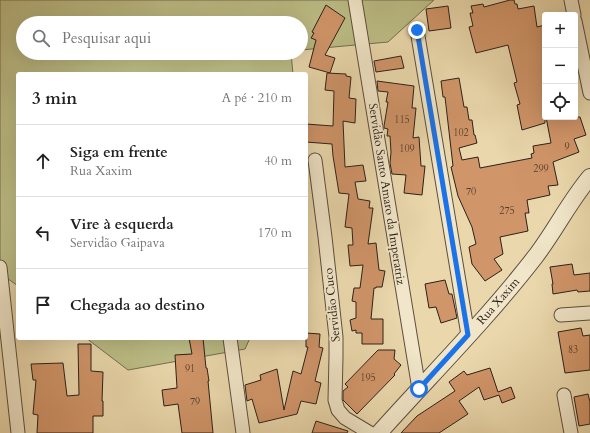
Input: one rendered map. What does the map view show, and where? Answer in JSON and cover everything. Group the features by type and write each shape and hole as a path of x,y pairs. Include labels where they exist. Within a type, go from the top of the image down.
{"street":[{"name":"Servidão Santo Amaro da Imperatriz","path":"356,0 419,389"},
{"path":"571,0 573,12"},
{"path":"417,30 468,335"},
{"path":"578,35 590,93"},
{"name":"Servidão Cuco","path":"315,160 336,337 335,400 338,410 345,418 370,433"},
{"name":"Rua Xaxim","path":"379,433 500,300 536,256 590,177"},
{"path":"0,267 18,433"},
{"path":"561,315 590,313"},
{"path":"230,340 243,433"},
{"path":"564,394 571,433"}],"green space":[{"path":"0,0 434,0 388,42 308,49 308,16 16,16 16,60 292,60 293,72 16,72 16,285 0,273"},
{"path":"89,340 249,340 245,349 128,370"}],"building":[{"path":"510,0 514,0 518,9 534,6 537,27 542,26 542,120 545,120 545,123 522,130 517,105 520,104 514,83 517,82 508,45 476,53 469,27 473,26 470,13 473,13 471,6 483,4 484,7"},
{"path":"326,5 345,18 325,55 335,58 330,73 309,67 316,40 311,38 314,33 312,32"},
{"path":"448,6 451,28 429,31 426,9"},
{"path":"401,56 404,68 376,72 374,61"},
{"path":"327,73 346,74 346,76 351,77 349,98 356,99 355,123 343,121 345,167 363,165 366,181 355,182 358,199 370,201 369,208 373,208 368,244 376,243 379,270 385,271 382,287 374,288 371,319 383,319 383,344 362,344 362,333 356,333 356,330 352,331 350,320 356,318 356,302 352,301 354,288 360,288 363,265 350,266 348,245 353,245 352,228 345,227 349,194 339,193 332,144 308,142 308,124 333,126 334,91 325,90"},
{"path":"459,78 464,107 467,107 469,120 472,120 474,135 477,143 459,148 462,160 478,157 480,168 532,158 531,154 534,153 533,146 551,143 547,120 578,120 578,117 580,117 586,135 574,139 579,152 553,162 558,185 548,186 550,195 527,200 529,213 525,213 528,231 500,237 503,254 494,259 502,270 485,281 472,264 469,247 476,244 472,227 458,196 451,167 453,166 445,97 443,97 441,81"},
{"path":"377,81 414,86 412,108 416,108 413,138 419,137 421,166 425,166 422,195 404,193 406,175 392,174 390,163 390,136 387,136 388,129 384,128 388,92 378,91"},
{"path":"572,264 574,275 590,273 590,291 578,292 577,290 553,294 550,267"},
{"path":"445,280 449,294 452,294 457,318 441,323 436,307 429,308 425,284"},
{"path":"581,328 583,336 590,335 590,370 565,373 558,332"},
{"path":"308,333 320,334 319,347 323,348 315,381 321,383 316,404 301,401 297,414 259,423 252,399 247,401 245,385 261,380 260,375 277,369 284,410 293,371 301,374 308,347 306,347"},
{"path":"189,340 203,340 209,381 213,433 182,433 178,404 164,406 162,390 177,388 175,355 192,354"},
{"path":"78,344 91,344 91,371 103,372 103,416 93,416 93,433 37,433 38,415 33,414 36,380 33,380 31,364 63,363 67,396 79,395"},
{"path":"378,350 395,350 394,359 401,365 394,374 395,375 357,414 343,400 343,391 348,387 345,384"},
{"path":"490,368 498,392 511,387 515,398 502,403 499,395 484,400 479,387 459,401 468,414 439,433 401,433 417,416 455,391 449,382 464,371 467,375"},
{"path":"588,394 590,402 590,424 579,426 574,397"},
{"path":"316,421 348,431 347,433 312,433"}],"route":[{"path":"417,30 468,335 419,389"}]}
